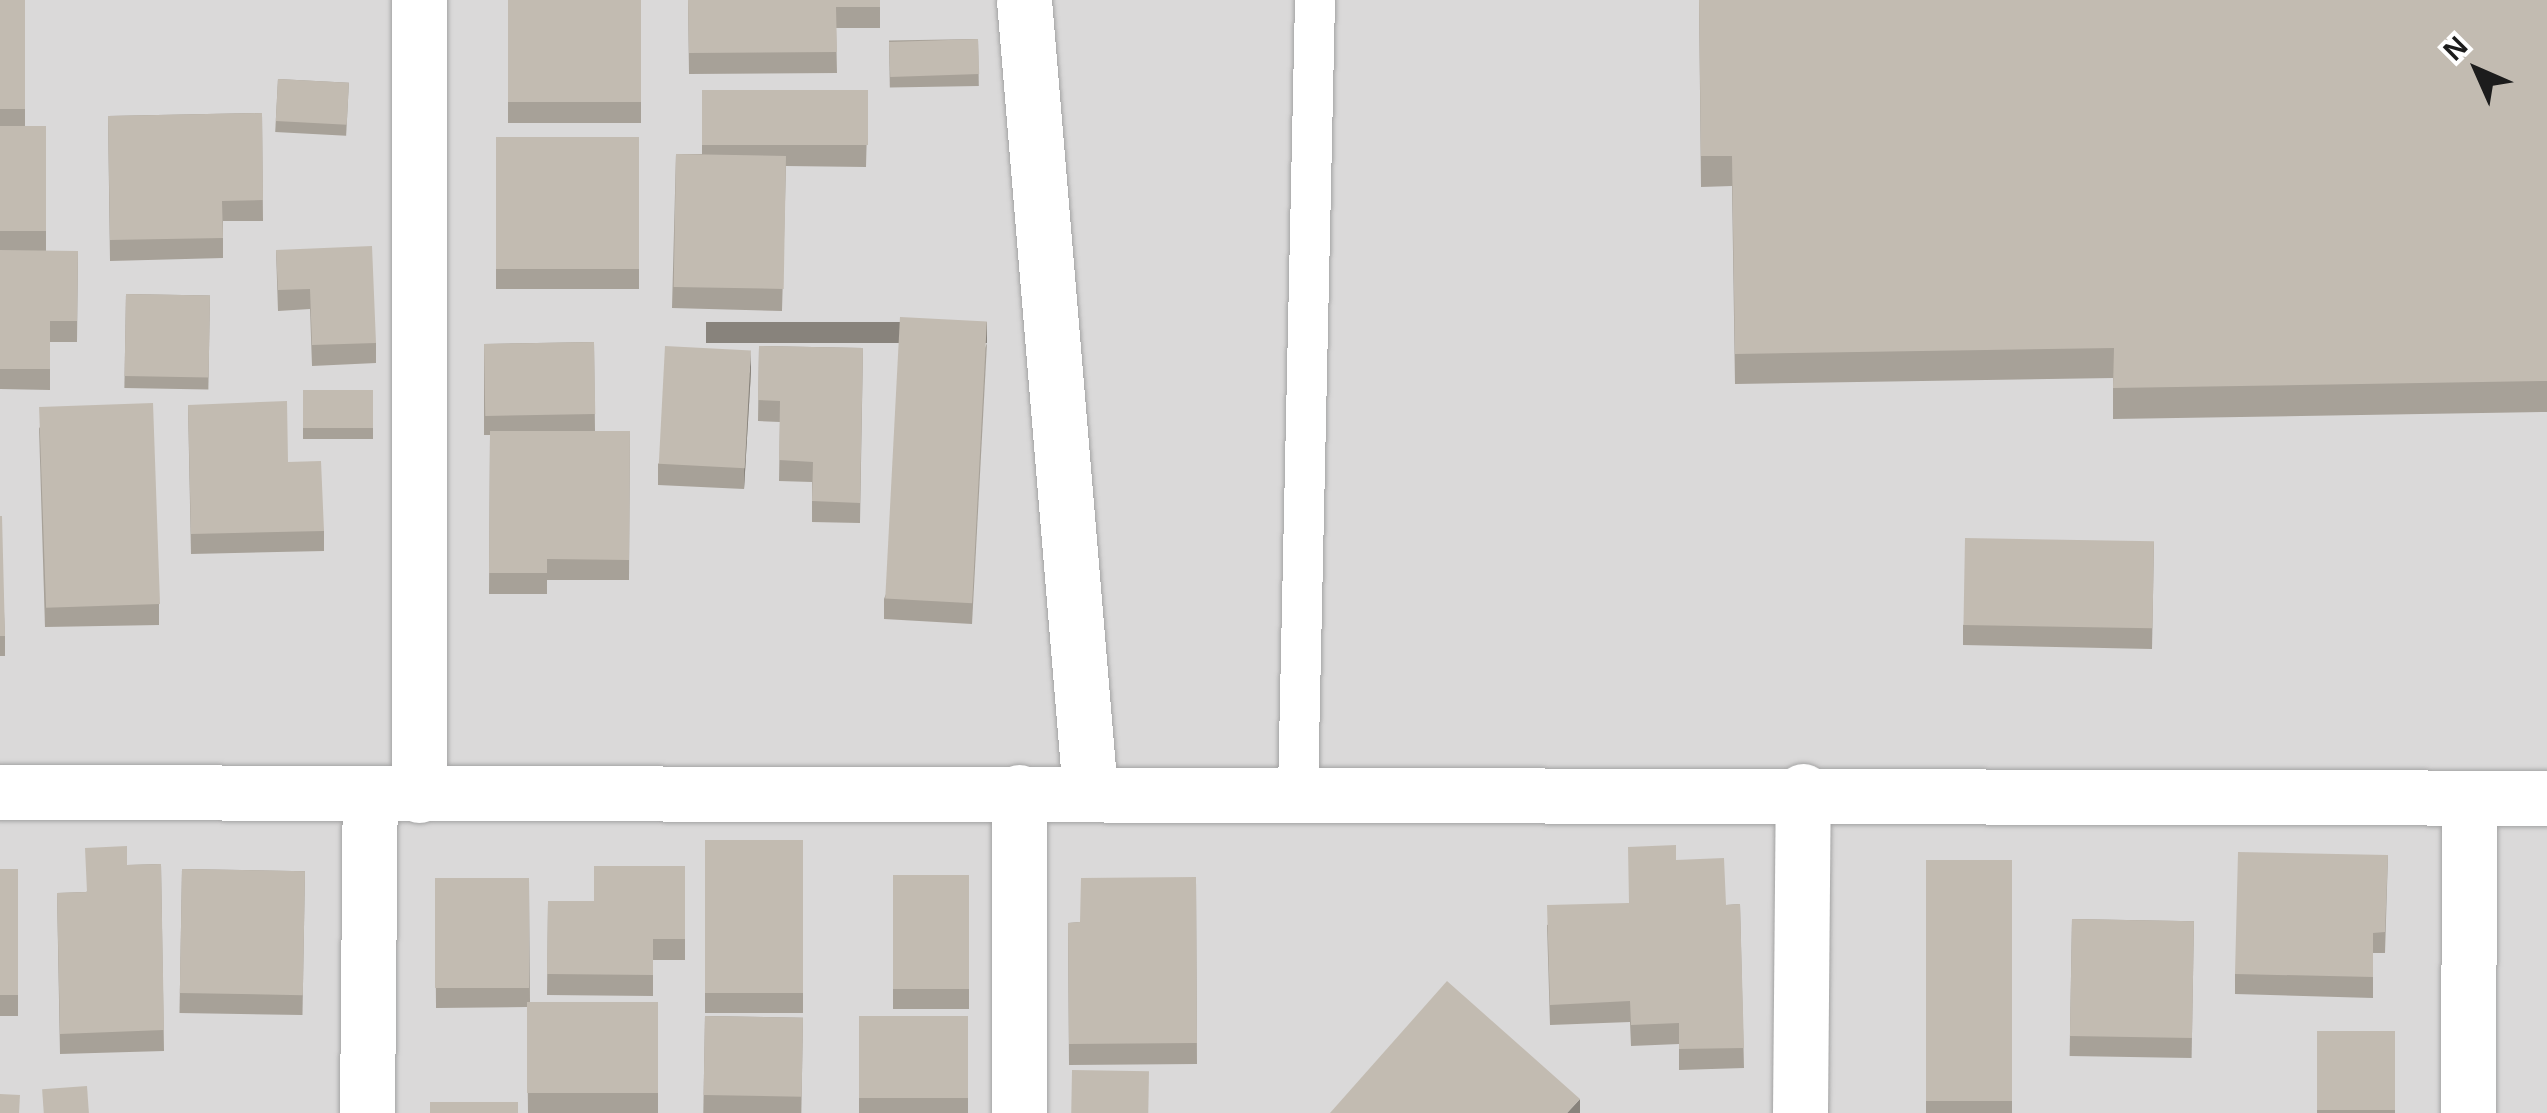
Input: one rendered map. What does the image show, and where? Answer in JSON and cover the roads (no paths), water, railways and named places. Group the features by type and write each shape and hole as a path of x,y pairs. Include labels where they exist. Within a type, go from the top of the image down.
{"street":[{"path":"368,1113 394,794 419,0"},
{"path":"1024,0 1090,792"},
{"path":"0,792 1804,791 2547,798"},
{"path":"1800,1113 1804,791"},
{"path":"1018,1113 1020,792"},
{"path":"2468,1113 2469,798"}],"lane":[{"path":"1298,792 1315,0"}]}
